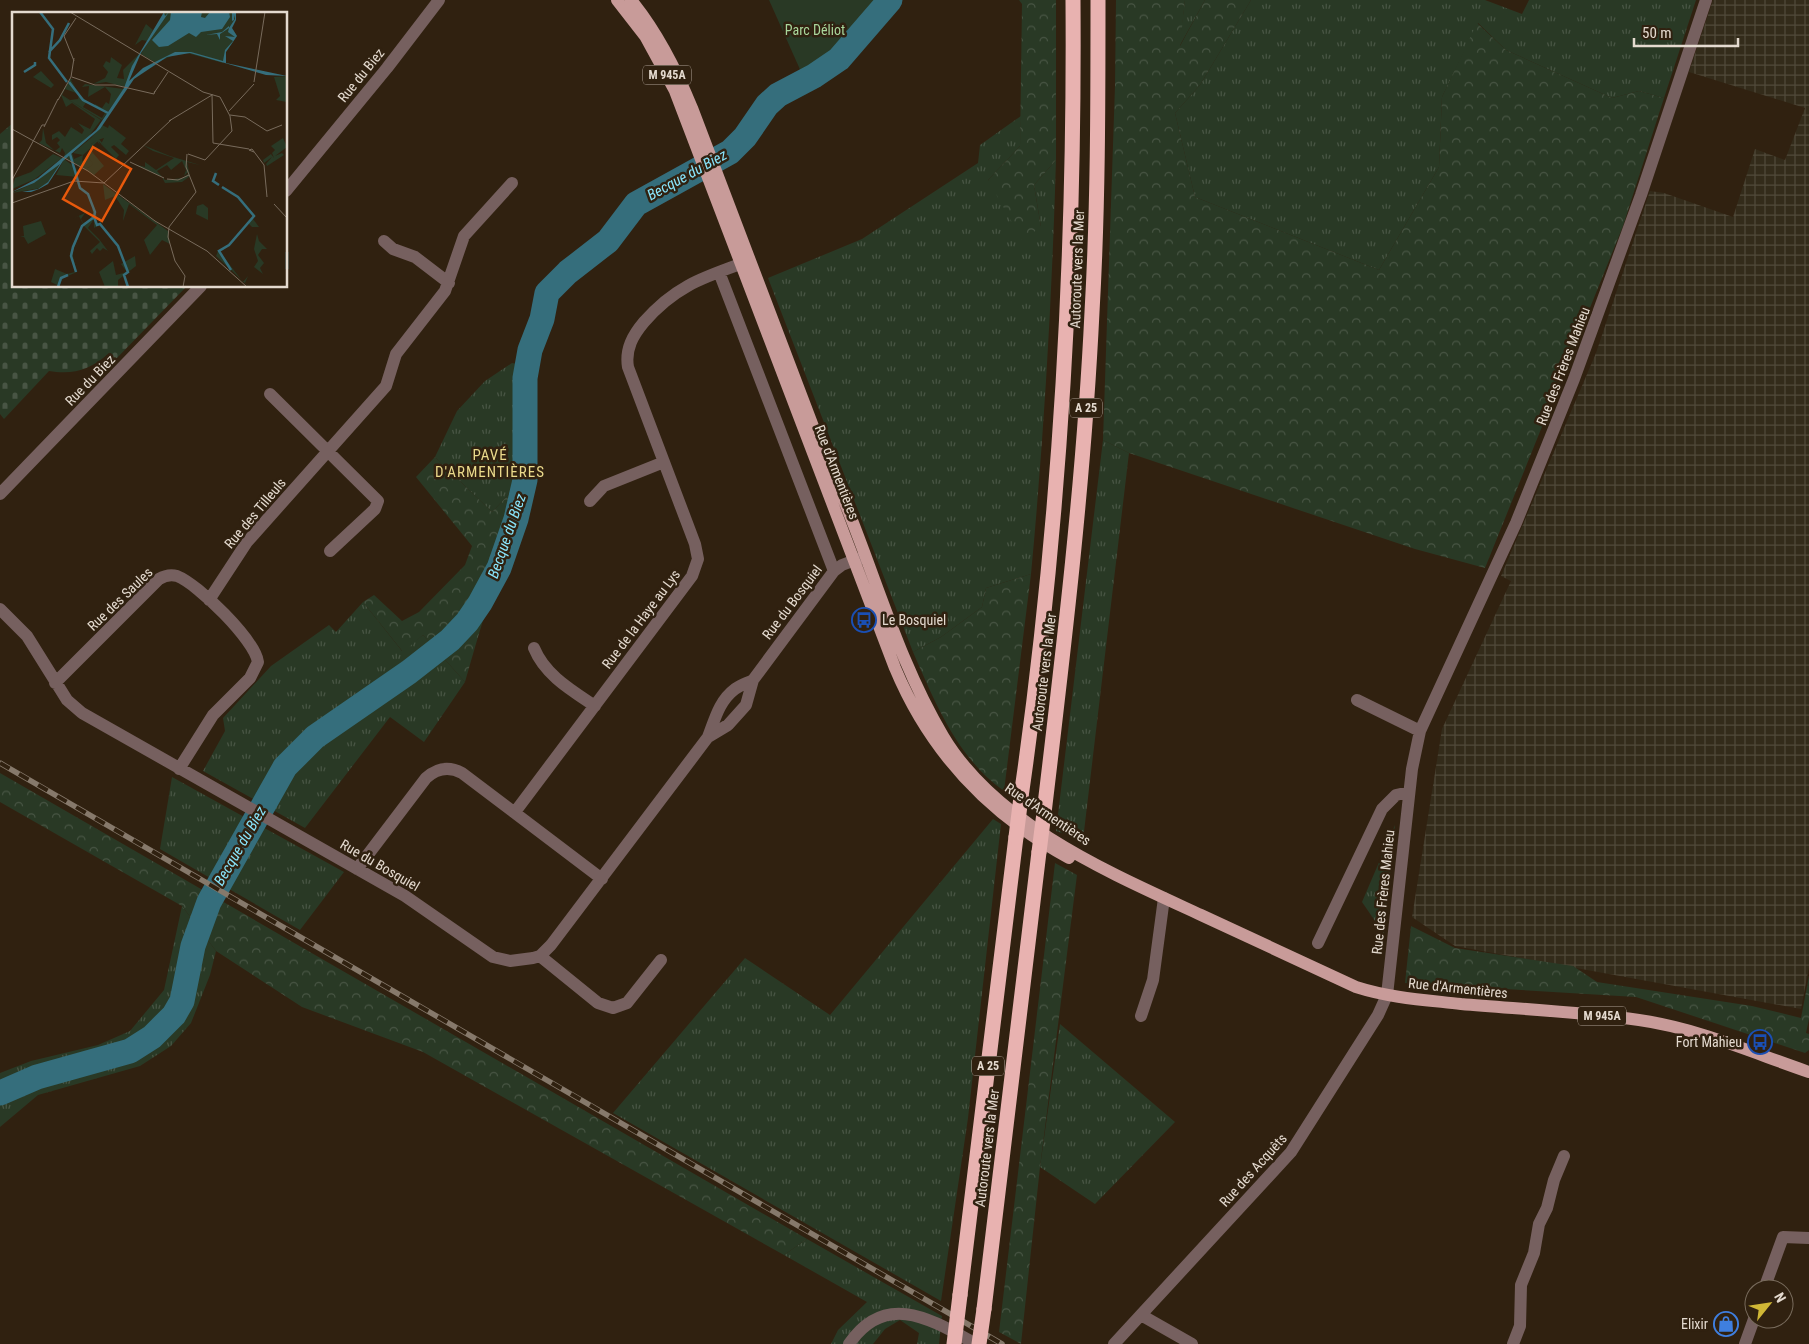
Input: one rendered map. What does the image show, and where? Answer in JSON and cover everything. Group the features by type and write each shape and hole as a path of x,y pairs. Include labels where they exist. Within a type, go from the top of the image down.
{"highway":[{"name":"A 25","path":"954,1344 1050,545 1063,381 1071,232 1073,0"},
{"name":"Autoroute vers la Mer","path":"979,1344 1069,602 1090,344 1097,182 1098,0"}],"main road":[{"name":"Rue d'Armentières","path":"617,0 642,31 665,72 706,158 825,458 844,499 860,559 921,695 957,756 982,784 1014,812 1069,849 1120,878 1356,987 1387,995 1662,1023 1704,1035 1809,1072"},
{"name":"Rue d'Armentières","path":"631,0 649,23 667,53 690,102 706,158"}],"street":[{"name":"Rue du Biez","path":"288,189 392,62 439,0"},
{"name":"Rue des Frères Mahieu","path":"1387,995 1413,759 1420,732 1516,523 1578,371 1641,194 1706,0"},
{"name":"Rue des Tilleuls","path":"209,600 247,542 386,386 396,354 438,303 449,283 464,236 512,184"},
{"path":"384,241 393,248 415,257 449,283"},
{"name":"Rue de la Haye au Lys","path":"515,812 692,576 697,565 695,544 628,367 628,350 638,329 664,300 686,285 746,262"},
{"path":"719,272 834,571"},
{"name":"Rue du Biez","path":"0,494 199,288"},
{"path":"270,394 374,495 378,504 330,551"},
{"path":"590,501 599,490 611,482 664,462"},
{"name":"Rue du Bosquiel","path":"708,737 736,718 746,705 753,680 834,571 860,559"},
{"name":"Rue des Saules","path":"56,683 164,576 170,575 182,579 209,600 247,639 256,652 258,662 250,678 213,715 179,769"},
{"name":"Rue du Bosquiel","path":"0,609 27,636 67,700 82,713 417,903 493,957 518,961 540,956 551,945 708,737 717,711 724,700 735,690 753,680"},
{"path":"534,648 541,663 550,674 595,706"},
{"path":"1357,700 1420,732"},
{"path":"357,869 426,778 435,771 449,769 462,773 602,879"},
{"name":"Rue des Frères Mahieu","path":"1318,943 1382,809 1396,795 1409,792"},
{"path":"1141,1016 1153,980 1164,898"},
{"path":"540,956 598,1002 613,1008 627,1003 661,960"},
{"name":"Rue des Acquêts","path":"1114,1344 1291,1152 1314,1119 1378,1015 1387,995"},
{"path":"1513,1344 1520,1326 1521,1285 1534,1253 1539,1224 1547,1208 1554,1180 1564,1156"},
{"path":"1768,1279 1783,1237 1809,1238"},
{"path":"849,1344 858,1333 875,1320 893,1314 905,1313 927,1318 976,1344"},
{"path":"1142,1315 1192,1344"},
{"path":"1745,1344 1750,1329"}],"shaded area":[{"path":"1713,0 1809,0 1809,967 1801,1009 1455,946 1412,917 1442,729 1511,581 1501,576 1596,353 1650,191 1664,193 1733,217 1755,149 1785,160 1805,108 1689,72"}],"green space":[{"name":"Parc Déliot","path":"769,0 885,0 829,60 802,74"},
{"path":"1019,0 1056,0 1056,160 1034,185 1041,227 1022,240 988,180 1020,146 1022,4"},
{"path":"1116,0 1185,0 1180,46 1205,0 1251,0 1200,85 1175,113 1195,197 1379,270 1439,167 1442,97 1477,23 1506,50 1612,98 1639,91 1664,98 1623,226 1485,568 1415,549 1129,453 1103,440 1115,86"},
{"path":"1185,0 1205,0 1179,47"},
{"path":"1251,0 1485,0 1522,14 1529,0 1696,0 1664,98 1639,91 1612,98 1506,50 1478,23 1442,97 1439,167 1379,270 1195,197 1175,113 1200,85"},
{"path":"1021,116 1020,146 988,180 1041,227 1034,185 1056,160 1047,367 1031,574 986,588 982,607 941,637 913,652 768,278 862,239 978,163 980,145"},
{"path":"12,124 12,288 185,288 115,360 109,353 95,364 81,370 74,372 49,371 4,419 0,414 0,134"},
{"path":"512,363 537,367 532,470 492,512 435,457 457,411 485,381"},
{"path":"1103,440 1129,453 1083,840 1056,831"},
{"path":"435,457 492,512 532,470 519,523 487,608 465,682 423,635 403,652 363,602 374,595 402,621 419,612 465,565 472,546 416,477"},
{"path":"1031,574 1004,791 987,778 960,746 939,709 913,652 941,637 982,607 986,588"},
{"path":"363,602 402,651 423,635 465,682 424,742 390,717 305,828 203,771 225,731 223,718 271,666 329,625 336,632"},
{"path":"0,773 807,1239 784,1255 423,1052 302,1007 216,951 182,906 0,802"},
{"path":"172,777 344,872 300,930 160,849"},
{"path":"993,819 1001,824 968,1118 941,1301 613,1113 745,958 830,1015"},
{"path":"1395,825 1384,934 1362,902"},
{"path":"1055,863 1077,875 1040,1167 1021,1344 999,1332"},
{"path":"182,906 216,951 210,975 191,1023 171,1046 140,1066 38,1095 0,1127 0,1073 31,1061 98,1045 130,1031 164,990"},
{"path":"1411,926 1455,948 1573,966 1597,982 1752,1006 1801,1018 1809,976 1809,1019 1806,1033 1809,1034 1809,1050 1805,1053 1636,997 1405,983"},
{"path":"1060,1024 1175,1122 1095,1204 1040,1167"},
{"path":"807,1239 942,1316 939,1344 917,1344 919,1333 900,1320 885,1329 873,1344 831,1344 838,1330 867,1302 784,1255"}],"waterway":[{"name":"Becque du Biez","path":"0,1093 37,1077 130,1051 152,1037 174,1015 182,1001 193,946 209,902 285,767 315,737 409,672 450,640 467,622 480,603 499,568 516,519 525,480 525,378 530,350 542,319 547,293 568,272 608,241 636,204 730,152 745,137 767,105 778,95 814,76 839,59 890,0"}],"railway":[{"path":"0,763 1002,1344"}],"place":[{"name":"Le Bosquiel","path":"864,620"},
{"name":"Fort Mahieu","path":"1760,1042"},
{"name":"Elixir","path":"1726,1324"}],"district":[{"name":"PAVÉ D'ARMENTIÈRES","path":"490,464"}]}
